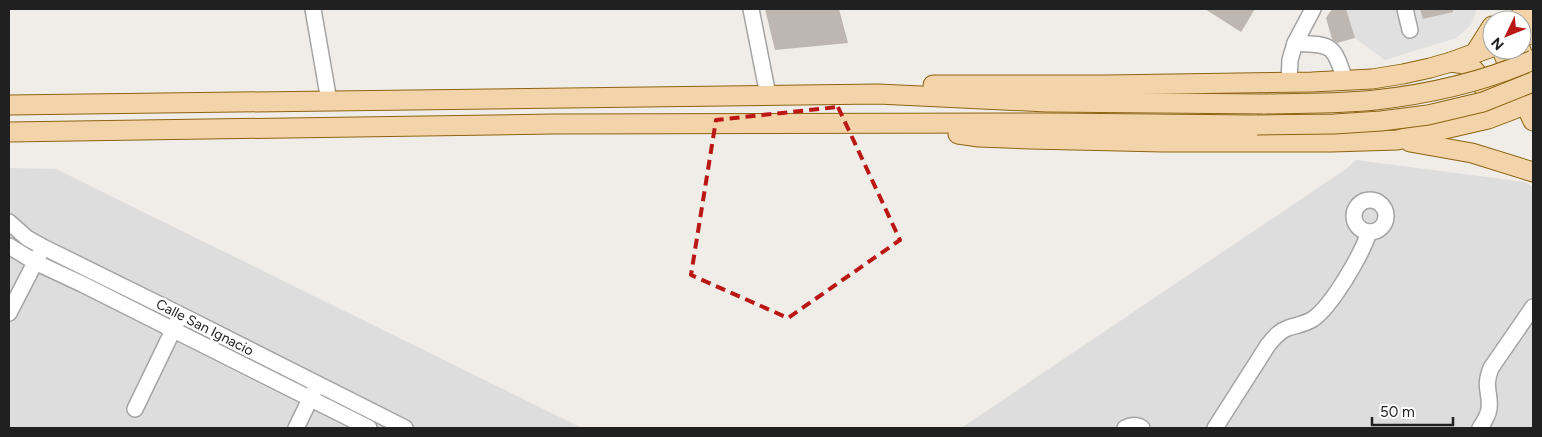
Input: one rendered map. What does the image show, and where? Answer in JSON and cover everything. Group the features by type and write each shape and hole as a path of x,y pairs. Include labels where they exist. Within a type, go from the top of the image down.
{"main road":[{"path":"1522,9 1533,17"},
{"path":"878,94 923,85 1106,86 1372,79 1403,74 1451,62 1482,50"},
{"path":"1507,60 1531,105"},
{"path":"1524,60 1528,75 1531,105"},
{"path":"9,106 878,94 1047,102 1265,104 1374,101 1446,89 1506,72 1533,60"},
{"path":"1451,62 1463,64 1474,70 1482,80 1485,92 1484,104 1478,115 1470,123"},
{"path":"9,132 553,124 1334,124 1428,115 1484,102 1533,82"},
{"path":"1397,140 1470,123 1531,105"},
{"path":"917,124 952,133 979,137 1030,139 1254,142 1397,140 1472,153 1533,172"}],"street":[{"path":"313,9 329,101"},
{"path":"751,9 768,95"},
{"path":"1289,82 1290,60 1295,43 1313,9"},
{"path":"1405,9 1410,30"},
{"path":"1295,43 1322,44 1333,51 1345,80"},
{"name":"Calle San Ignacio","path":"9,222 27,238 43,247 405,428"},
{"path":"1215,428 1268,345 1276,336 1289,327 1301,325 1312,320 1323,311 1361,251 1369,232"},
{"name":"Calle San Ignacio","path":"9,246 35,262 369,428"},
{"path":"9,313 43,247"},
{"path":"1480,428 1488,416 1489,408 1486,385 1491,368 1533,307"},
{"path":"135,409 181,315"},
{"path":"296,428 317,384"},
{"path":"1125,428 1131,425 1142,428"}],"highlighted area":[{"path":"838,107 900,240 788,318 691,275 716,120"}],"shaded area":[{"path":"1346,9 1475,9 1476,13 1470,26 1456,38 1385,60 1355,38"},
{"path":"1356,160 1525,182 1533,187 1533,428 961,428 1346,169"},
{"path":"9,168 56,169 582,428 9,428"}],"building":[{"path":"765,9 839,9 848,43 775,50"},
{"path":"1205,9 1255,9 1241,32"},
{"path":"1332,9 1346,9 1355,38 1337,43 1332,39 1326,18"},
{"path":"1420,9 1453,9 1453,12 1423,19"}]}
